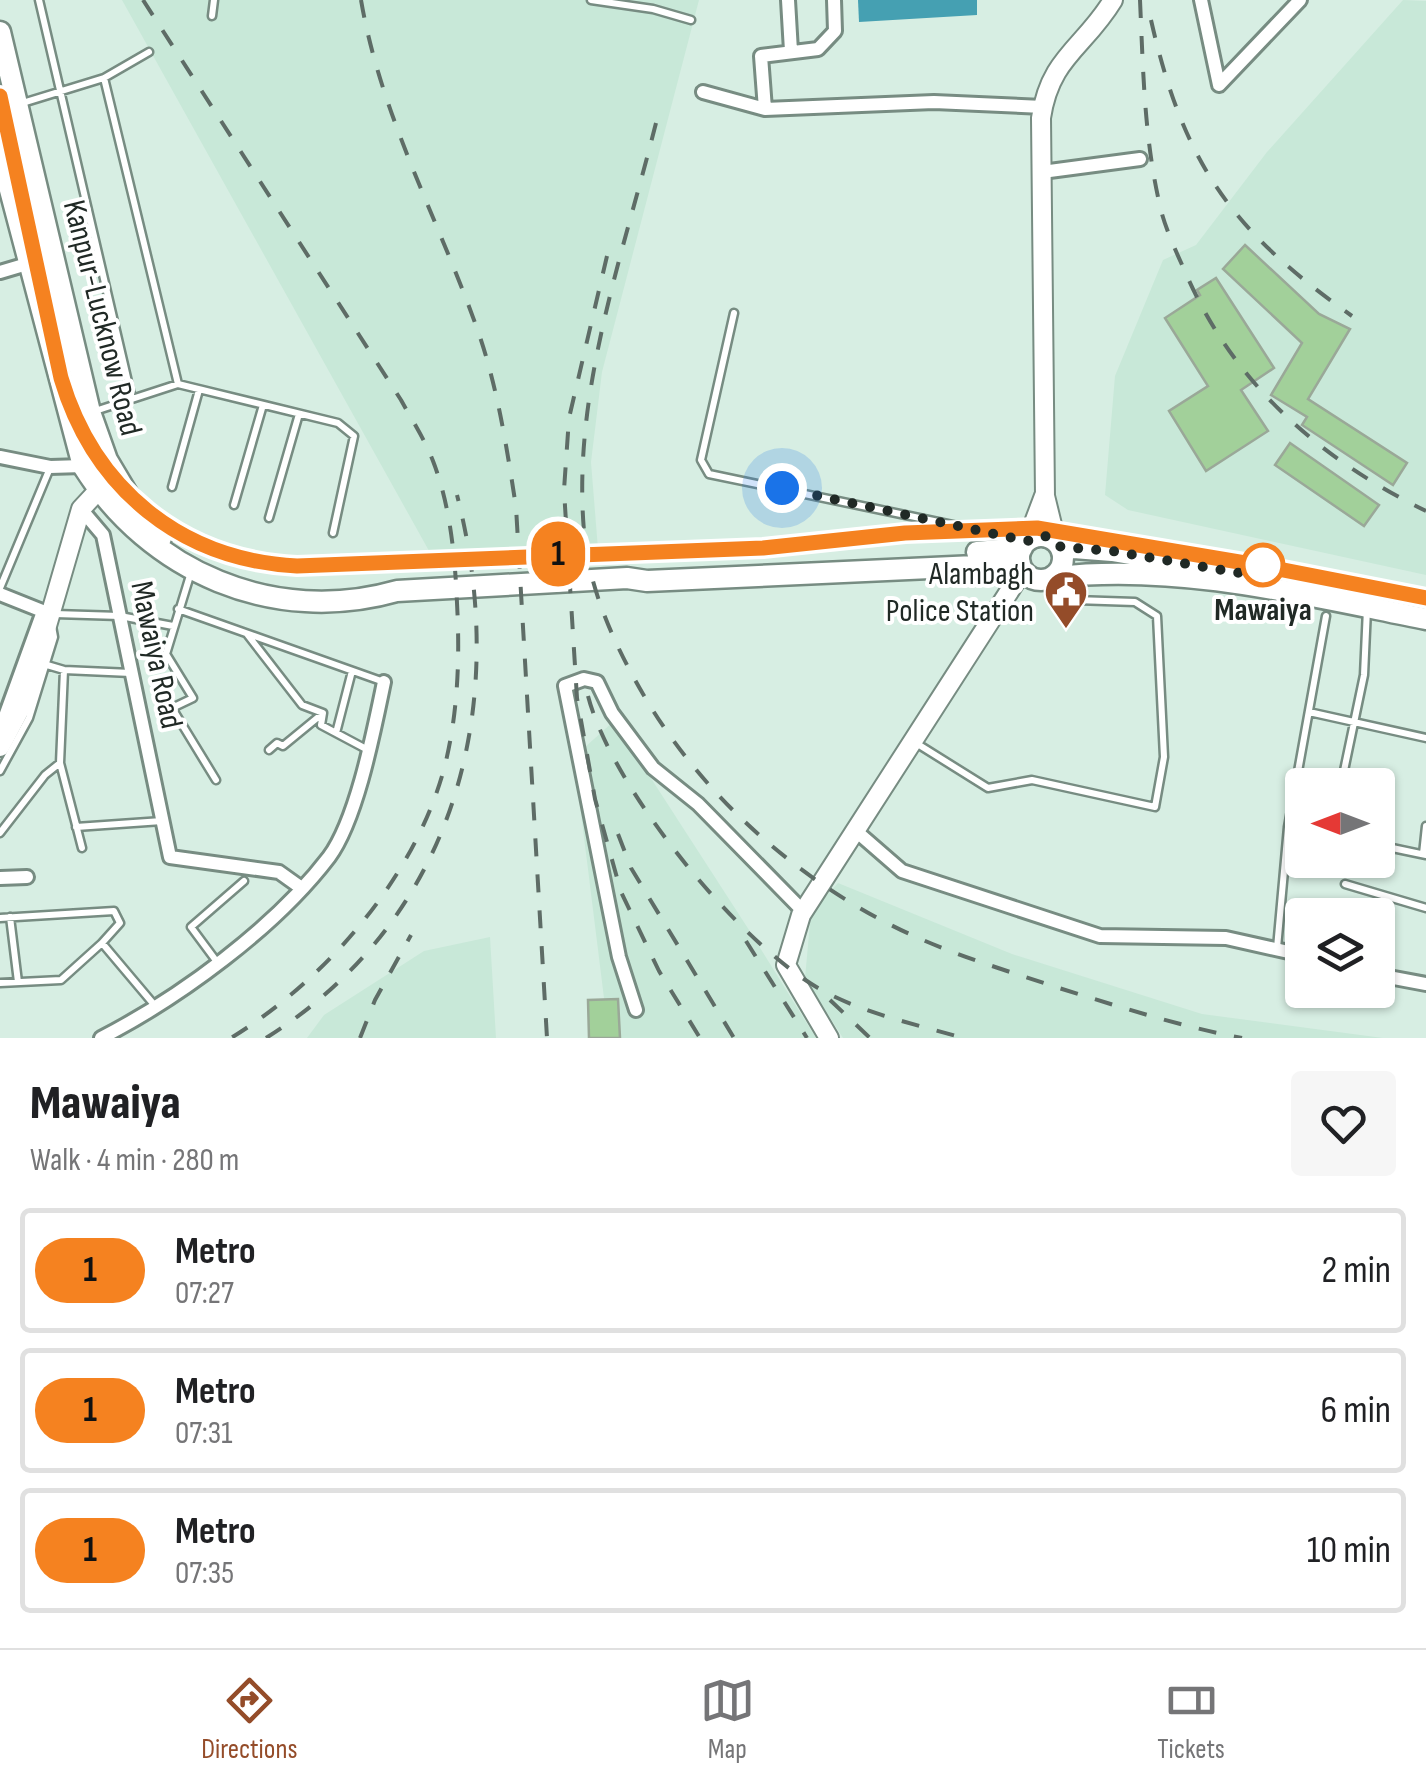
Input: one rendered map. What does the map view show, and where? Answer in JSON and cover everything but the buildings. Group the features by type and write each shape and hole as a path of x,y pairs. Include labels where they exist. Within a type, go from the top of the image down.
{"main road":[{"name":"Kanpur-Lucknow Road","path":"0,32 9,106 90,412 115,472 150,532 245,579 277,588 378,586 397,591"},
{"name":"Kanpur-Lucknow Road","path":"0,152 82,466 98,491 136,533 193,568 241,590 271,598 340,599 397,591 627,578 649,570 1030,563"},
{"path":"1030,563 1045,536 1058,544 1182,562 1426,607"},
{"path":"1030,563 1063,563 1058,544"},
{"path":"1030,563 1281,591 1426,619"}],"street":[{"path":"788,0 791,50"},
{"path":"764,109 762,56 818,48 835,31 834,0"},
{"path":"829,1038 786,965 790,942 803,912 1030,563 1044,496 1045,90 1056,68 1113,0"},
{"path":"1201,0 1219,85 1300,0"},
{"path":"703,92 764,109 934,102 1043,108"},
{"path":"1042,172 1140,159"},
{"path":"0,272 28,264"},
{"path":"0,457 50,467 82,466"},
{"path":"0,730 47,612 80,509 115,472"},
{"path":"1044,496 1058,544"},
{"name":"Mawaiya Road","path":"80,509 103,535 170,858 279,872 300,887"},
{"path":"0,591 47,612"},
{"path":"0,747 26,698 47,612"},
{"path":"636,1010 619,957 565,686 584,679 596,682 612,713 653,768 698,804 803,912"},
{"path":"102,1038 156,1008 218,963 259,930 330,856 346,824 369,750 384,682"},
{"path":"856,830 902,871 1100,936 1226,938 1285,950"},
{"path":"0,878 27,876"},
{"path":"1395,978 1426,984"}],"lane":[{"path":"39,0 132,398"},
{"path":"212,16 214,0"},
{"path":"591,0 654,9 691,20"},
{"path":"9,106 104,78 149,52"},
{"path":"104,78 178,384"},
{"path":"734,313 701,460 710,474 999,532 1075,600 1134,602 1157,616 1164,757 1155,807 1032,780 988,788 914,742"},
{"path":"90,412 178,384 338,424 354,436 333,533"},
{"path":"172,487 199,390"},
{"path":"234,505 263,405"},
{"path":"269,518 299,414"},
{"path":"0,591 50,467"},
{"path":"193,568 166,654 193,698 172,708 216,780"},
{"path":"1344,768 1364,675 1367,607"},
{"path":"178,609 384,682"},
{"path":"0,771 30,718 46,665 54,637 47,612 120,616 173,626"},
{"path":"1299,768 1326,616"},
{"path":"246,633 302,704 322,713"},
{"path":"46,665 64,670 132,673"},
{"path":"64,670 60,763 82,848"},
{"path":"336,733 352,671"},
{"path":"1309,712 1426,738"},
{"path":"322,713 321,726 369,750"},
{"path":"269,750 277,743 284,746 322,713"},
{"path":"0,833 45,775 60,763"},
{"path":"76,827 162,821"},
{"path":"1395,849 1424,855 1426,826"},
{"path":"1277,948 1285,860"},
{"path":"218,963 191,927 244,881"},
{"path":"1345,884 1426,908"},
{"path":"0,918 114,910 120,923 60,980 0,983"},
{"path":"10,917 18,982"},
{"path":"102,943 156,1008"}],"shaded area":[{"path":"122,0 699,0 602,372 591,462 598,549 433,558"},
{"path":"1403,0 1426,1 1426,575 1128,510 1105,495 1115,376 1163,260 1196,245 1267,152"},
{"path":"614,721 816,1038 609,1038 574,757"},
{"path":"838,883 1012,954 1202,1014 1383,1038 843,1038 805,978 811,912"},
{"path":"490,937 496,1038 307,1038 324,1015 424,951"}],"water":[{"path":"858,0 977,0 977,15 859,22"}],"railway":[{"path":"143,0 418,430 444,495 455,567 458,665 452,728 444,769 412,849 389,886 333,956 301,986 231,1038"},
{"path":"361,0 382,86 479,334 505,442 516,507 547,1038"},
{"path":"1140,0 1147,124 1158,197 1170,238 1207,315 1256,385 1316,443 1426,511"},
{"path":"1151,20 1179,115 1219,190 1275,254 1352,316"},
{"path":"0,96 61,379 76,418 95,453 119,484 180,533 216,550 255,561 297,566 763,548 905,533 1037,528 1426,598"},
{"path":"656,123 603,325 593,376 582,479 584,531 597,595 643,694 697,771 729,806 801,869 881,920 956,953 1059,988 1172,1022 1242,1038"},
{"path":"607,256 569,418 564,490 577,698 595,799 621,892 659,971 700,1038"},
{"path":"266,1038 331,989 384,932 424,869 453,801 470,728 477,652 472,574 457,495"},
{"path":"588,696 601,733 650,816 681,858 751,935 786,965 835,997 963,1038"},
{"path":"618,834 631,868 734,1038"},
{"path":"360,1038 375,1000 411,935"},
{"path":"746,941 807,1038"},
{"path":"830,1000 870,1038"}],"metro line":[{"name":"1","path":"0,96 61,378 74,418 94,456 136,503 184,537 220,552 258,562 297,566 763,548 905,533 1037,528 1426,598"}],"place":[{"name":"Mawaiya","path":"1263,565"},
{"name":"Alambagh Police Station","path":"1066,630"}],"route":[{"path":"782,488 1027,541 1045,536 1061,547 1112,551 1251,575 1263,565"}]}
